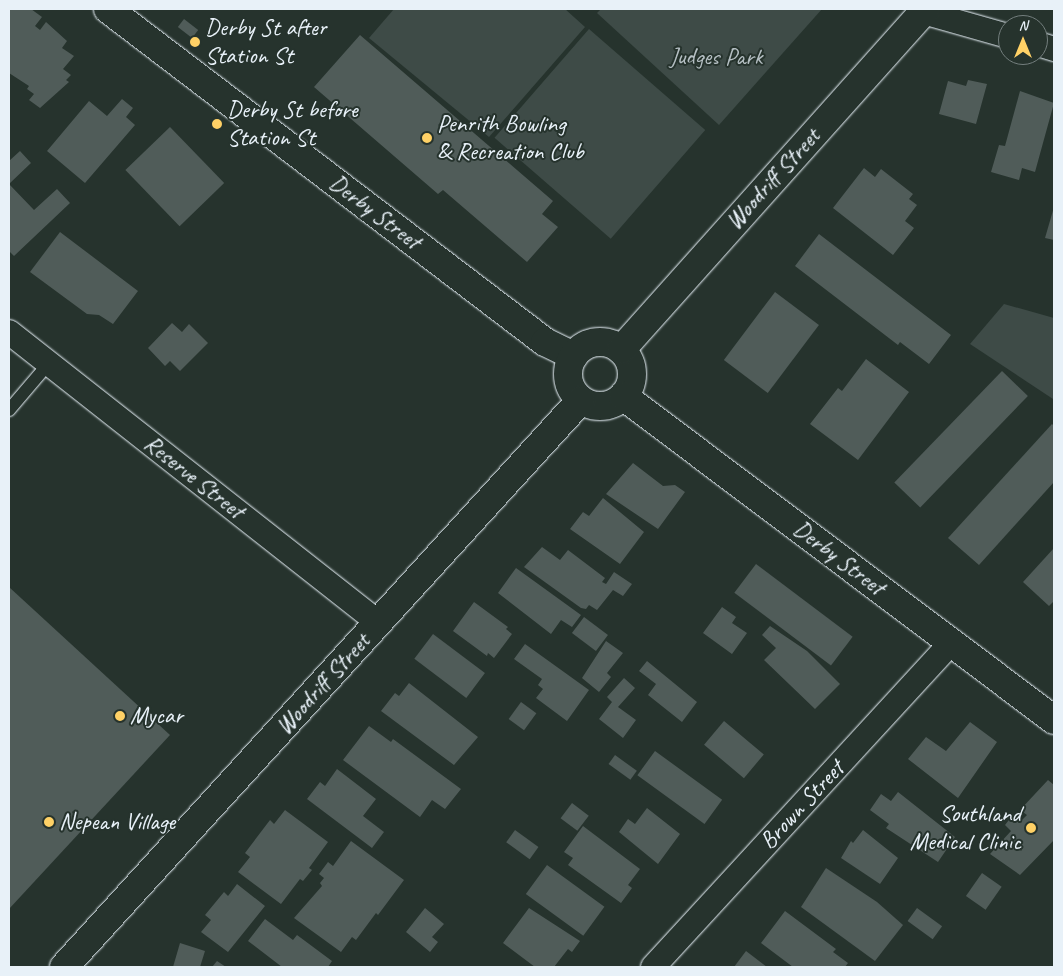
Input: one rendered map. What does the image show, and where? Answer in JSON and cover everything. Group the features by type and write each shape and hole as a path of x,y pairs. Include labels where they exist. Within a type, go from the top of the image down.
{"street":[{"name":"Derby Street","path":"108,9 545,342 574,356"},
{"path":"924,11 998,33"},
{"name":"Woodriff Street","path":"621,350 924,11"},
{"name":"Reserve Street","path":"9,332 379,623"},
{"path":"594,342 604,342 621,350 632,372 629,388 623,396 606,405 581,400 569,382 569,368 574,356 586,345 594,342"},
{"name":"Derby Street","path":"623,396 1054,720"},
{"name":"Woodriff Street","path":"64,967 581,400"},
{"name":"Brown Street","path":"653,967 952,642"}],"lane":[{"path":"9,410 49,363"}],"green space":[{"path":"394,9 565,9 585,27 489,137 369,38"},
{"name":"Judges Park","path":"601,9 822,9 719,125 597,13"},
{"path":"589,29 705,130 611,239 495,138"},
{"path":"1004,304 1054,318 1053,399 970,344"}],"building":[{"path":"9,9 31,9 42,17 35,26 40,30 46,22 67,41 62,48 74,56 63,69 71,75 66,80 69,82 40,108 29,100 34,94 27,89 29,86 9,73"},
{"path":"184,19 198,30 192,38 178,27"},
{"name":"Penrith Bowling & Recreation Club","path":"360,35 553,201 542,214 558,227 527,262 443,190 438,194 314,87"},
{"path":"968,80 987,84 976,124 939,114 948,81 966,86"},
{"path":"1020,91 1054,103 1035,172 1022,168 1019,180 991,172 999,145 1005,146"},
{"path":"122,99 133,108 126,117 135,125 85,183 47,151 89,101 107,116"},
{"path":"170,127 224,183 180,226 125,170"},
{"path":"20,151 31,163 9,184 9,161"},
{"path":"864,168 875,177 881,169 913,194 909,199 917,205 905,221 914,228 893,255 833,208"},
{"path":"9,184 34,210 57,189 70,203 14,256 9,251"},
{"path":"1054,207 1054,240 1045,238"},
{"path":"60,232 138,291 113,324 99,315 87,314 30,272"},
{"path":"819,234 951,335 929,364 900,342 898,345 795,266"},
{"path":"775,292 819,325 768,393 724,360"},
{"path":"172,323 182,332 189,324 208,343 180,371 170,361 165,366 148,348"},
{"path":"866,359 909,392 858,460 810,424 838,388 842,391"},
{"path":"1002,371 1028,396 920,508 894,482"},
{"path":"1052,424 1054,426 1054,482 979,565 948,538"},
{"path":"633,463 663,486 675,485 685,492 658,529 606,494"},
{"path":"603,498 644,532 620,564 570,529 583,512 589,516"},
{"path":"542,547 560,560 568,550 605,578 602,582 606,584 614,572 632,584 623,596 613,590 597,610 589,605 586,609 581,608 524,567"},
{"path":"1054,548 1054,601 1049,606 1023,582"},
{"path":"756,564 853,637 831,666 734,593"},
{"path":"516,568 581,615 572,627 561,620 551,634 498,593"},
{"name":"Nepean Village","path":"9,587 170,735 9,909"},
{"path":"474,602 508,627 506,629 512,634 494,658 488,653 487,656 453,631"},
{"path":"722,607 736,617 732,623 747,633 732,654 703,633"},
{"path":"584,617 608,635 596,651 572,633"},
{"path":"770,626 807,651 840,684 815,709 764,660 776,648 762,635"},
{"path":"433,634 485,673 466,698 414,659"},
{"path":"606,641 623,653 607,673 611,677 599,692 582,678"},
{"path":"525,644 589,690 567,721 536,698 543,689 538,685 542,679 514,659"},
{"path":"647,661 697,702 682,722 648,695 656,684 639,671"},
{"path":"624,678 635,688 618,707 636,720 623,738 599,719 612,702 607,697"},
{"path":"409,683 478,737 454,765 381,711 395,693 399,696"},
{"path":"521,702 536,713 524,730 509,719"},
{"path":"724,721 764,754 744,778 704,745"},
{"path":"970,722 997,742 958,798 908,759 926,737 946,751"},
{"path":"369,726 391,742 393,739 461,789 445,809 432,800 420,817 343,760"},
{"path":"655,751 722,800 705,824 637,775"},
{"path":"615,755 637,771 630,780 609,764"},
{"path":"337,769 376,799 363,816 384,832 372,848 307,799 320,782 325,786"},
{"name":"Southland Medical Clinic","path":"1048,780 1054,785 1054,840 1020,875 990,854 1011,831 1005,825 1012,816 1019,823 1027,815 1020,810"},
{"path":"898,792 955,837 938,862 886,828 889,824 870,810 881,794 891,801"},
{"path":"572,803 589,816 577,831 561,818"},
{"path":"647,808 680,834 658,864 619,832 628,819 635,824"},
{"path":"285,810 328,842 309,868 312,870 303,881 300,879 281,904 238,872 250,857 245,853 270,820 274,824"},
{"path":"583,826 640,869 628,885 632,888 621,903 568,865 573,858 564,852"},
{"path":"515,830 538,847 530,859 506,842"},
{"path":"863,830 898,858 880,884 841,858 851,841 853,843"},
{"path":"351,841 404,880 378,915 376,913 356,940 352,937 341,952 294,918 322,886 320,883 324,878 319,874 328,862 333,866"},
{"path":"547,865 604,907 583,936 526,894"},
{"path":"826,868 877,902 903,925 875,961 801,907"},
{"path":"982,873 1002,887 986,910 966,896"},
{"path":"237,884 265,906 228,952 201,932 211,920 205,915 224,892 228,896"},
{"path":"425,908 444,924 432,937 438,942 430,952 406,932"},
{"path":"529,908 580,941 572,952 568,949 554,967 535,967 503,943"},
{"path":"917,908 942,926 933,939 908,921"},
{"path":"785,911 836,949 833,952 848,963 845,967 793,967 761,943"},
{"path":"265,919 293,940 297,935 332,961 328,967 282,967 248,941"},
{"path":"180,943 205,951 200,967 173,967"},
{"path":"746,951 767,967 734,967"},
{"path":"217,961 226,967 212,967"}],"place":[{"name":"Derby St after Station St","path":"195,42"},
{"name":"Derby St before Station St","path":"217,124"},
{"name":"Penrith Bowling & Recreation Club","path":"427,138"},
{"name":"Mycar","path":"120,716"},
{"name":"Nepean Village","path":"49,822"},
{"name":"Southland Medical Clinic","path":"1031,828"}]}
